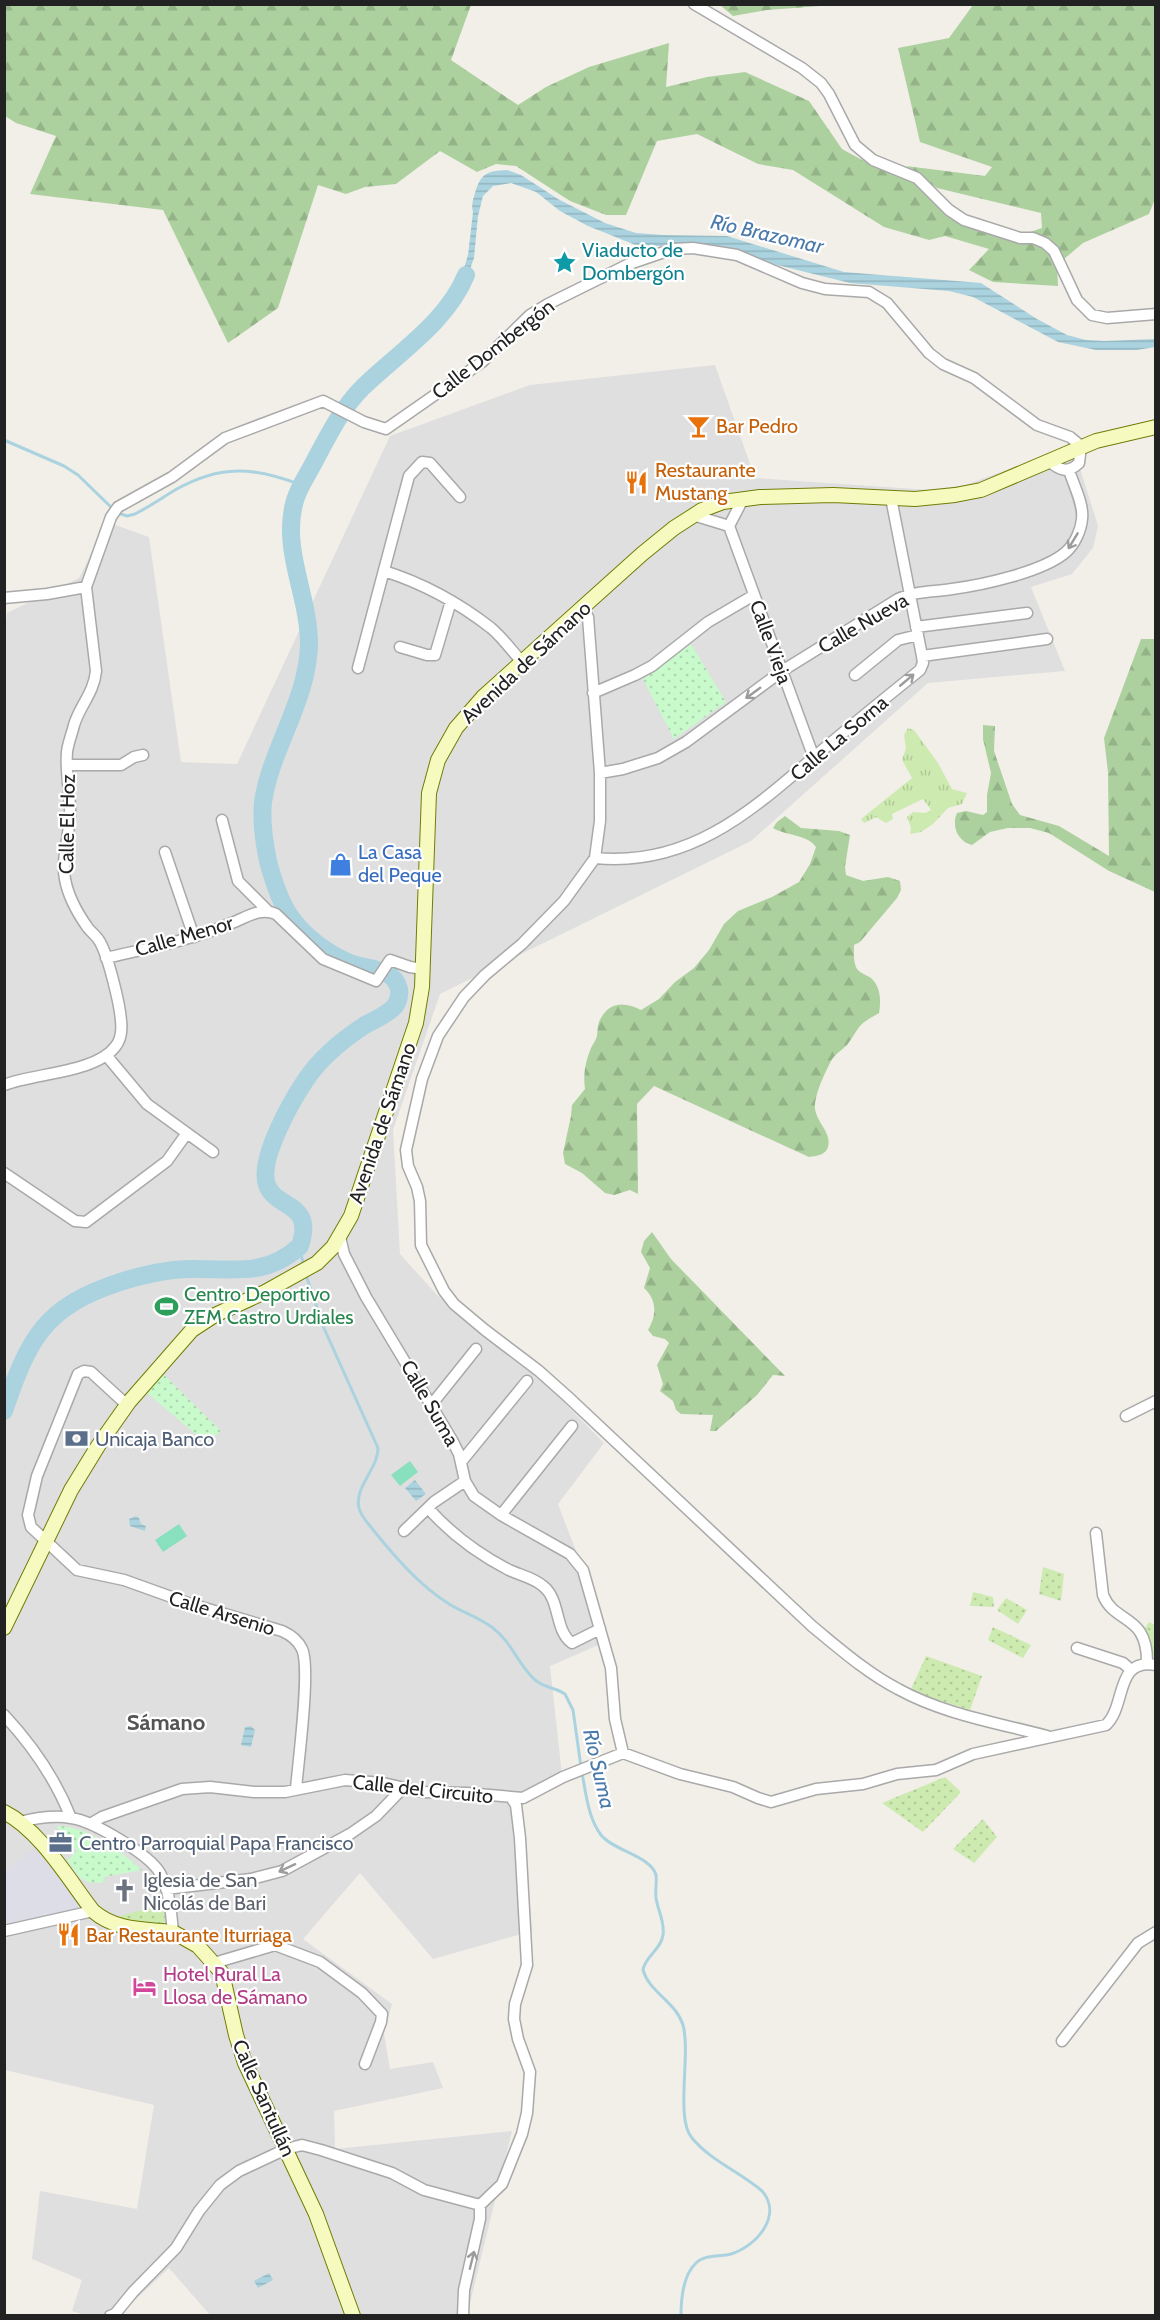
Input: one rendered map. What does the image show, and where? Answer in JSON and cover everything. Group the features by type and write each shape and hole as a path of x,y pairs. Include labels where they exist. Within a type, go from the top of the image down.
{"street":[{"path":"694,4 802,68 821,83 855,145 873,160 917,178 949,210 964,220 1020,238 1033,238 1045,243 1054,251 1077,300 1092,315 1107,318 1155,314"},
{"name":"Calle Dombergón","path":"332,404 376,427 386,429 482,362 530,315 548,304 629,264 673,249 693,248 737,255 802,283 825,289 869,292 887,303 929,353 943,364 974,378 1037,425 1070,437 1081,447"},
{"name":"Calle El Hoz","path":"106,1055 116,1046 121,1034 121,1019 100,941 89,928 70,896 63,861 68,846 70,815 67,752 78,711 90,696 95,684 96,671 86,587 111,517 118,507 172,477 225,438 323,400 332,404"},
{"name":"Avenida de Sámano","path":"127,1405 192,1330 215,1315 300,1274 317,1263 340,1237 359,1196 416,1023 423,969 429,793 438,760 456,728 468,713 650,548 693,515 712,506 743,499 833,495 936,499 972,492 1081,447 1113,436 1155,427"},
{"path":"1049,461 1061,470 1069,470 1079,463 1081,447"},
{"path":"358,668 409,476 422,462 430,463 460,497"},
{"name":"Calle Nueva","path":"600,773 623,769 658,758 686,742 782,671 897,599 909,594 960,588 1009,577 1046,564 1066,553 1076,539 1083,517 1069,470"},
{"path":"891,498 922,656 1047,639"},
{"path":"693,515 729,526 743,499"},
{"name":"Calle Vieja","path":"729,526 814,758"},
{"path":"384,572 407,579 451,601 492,629 522,662"},
{"path":"4,598 86,587"},
{"path":"593,693 652,666 708,622 754,595"},
{"path":"400,647 435,655 451,601"},
{"path":"582,608 588,617 600,773 600,821 595,858 564,901 522,944 485,975 464,997 438,1036 422,1079 406,1150 408,1166 420,1201 420,1233 425,1256 444,1291 466,1315 546,1377 813,1627 849,1657 898,1690 926,1702 1047,1736"},
{"path":"855,675 897,640 917,631 1027,613"},
{"name":"Calle La Sorna","path":"595,858 655,855 687,847 715,834 766,799 920,670 923,663 922,656"},
{"path":"68,765 121,765 134,757 143,755"},
{"path":"222,820 238,881 323,959 351,973 376,981 390,960 423,969"},
{"path":"165,852 194,937"},
{"name":"Calle Menor","path":"106,958 194,937 267,910"},
{"path":"4,1085 77,1067 106,1055 147,1104 213,1152"},
{"path":"4,1173 75,1221 86,1222 167,1161 187,1132"},
{"name":"Calle Suma","path":"340,1237 344,1254 366,1297 452,1440 465,1480 474,1496 501,1515 570,1554 583,1569 611,1668 615,1719 623,1753"},
{"path":"432,1404 476,1349"},
{"name":"Calle Arsenio","path":"127,1405 91,1372 84,1371 78,1374 37,1476 28,1515 31,1527 77,1570 123,1580 191,1605 282,1631 293,1637 303,1650 305,1681 296,1789"},
{"path":"461,1462 527,1381"},
{"path":"1126,1416 1155,1401"},
{"path":"4,1628 70,1490 127,1405"},
{"path":"501,1515 572,1426"},
{"path":"405,1531 428,1508 465,1480"},
{"path":"428,1508 446,1528 478,1552 509,1570 542,1584 557,1610 564,1637 572,1643 600,1629"},
{"path":"512,1799 523,1798 576,1772 623,1753 680,1774 727,1785 771,1802 816,1789 863,1784 897,1774 936,1770 972,1754 1106,1725 1119,1704 1125,1676 1131,1670 1151,1665 1139,1629 1106,1603 1103,1595 1096,1533"},
{"path":"1077,1648 1123,1663 1131,1670"},
{"path":"4,1715 25,1738 48,1772 63,1796 71,1818"},
{"name":"Calle del Circuito","path":"90,1824 102,1817 182,1789 210,1787 254,1792 285,1792 345,1780 374,1782 422,1792 467,1793 512,1799 516,1805 520,1838 527,1965 515,2004 514,2019 518,2039 530,2072 525,2124 502,2184 480,2205"},
{"path":"166,1889 251,1879 282,1871 350,1834 376,1816 403,1788"},
{"name":"Calle Santullán","path":"4,1812 21,1822 49,1853 93,1911 103,1919 116,1925 172,1932 192,1942 222,1973 245,2063 316,2214 353,2316"},
{"path":"21,1822 48,1817 71,1818 90,1824 151,1863 159,1870 166,1889 172,1932"},
{"path":"4,1931 93,1911"},
{"path":"1062,2042 1138,1943 1155,1932"},
{"path":"214,1963 275,1945 320,1962 362,1993 382,2014 365,2064"},
{"path":"110,2316 115,2314 176,2248 199,2211 220,2185 239,2171 286,2149 302,2145 392,2173 424,2190 480,2205 478,2235 464,2290 463,2316"}],"shaded area":[{"path":"715,365 755,478 930,490 965,485 1073,446 1098,526 1093,548 1072,574 1031,587 1065,671 928,683 751,841 440,994 393,1130 400,1254 437,1295 534,1372 604,1443 558,1504 610,1640 550,1666 563,1784 522,1804 532,1931 433,1959 360,1873 303,1939 392,2004 384,2034 390,2069 433,2062 443,2088 334,2111 335,2149 512,2131 467,2315 210,2315 169,2268 119,2315 85,2315 72,2311 82,2280 32,2259 40,2191 137,2209 154,2105 5,2070 4,645 7,613 79,578 107,522 149,537 181,762 237,764 390,436 530,385"},
{"path":"34,1848 83,1908 5,1925 5,1872"}],"green space":[{"path":"4,5 471,5 451,60 518,105 546,87 589,67 669,43 666,87 707,77 745,72 809,101 842,149 875,167 915,183 947,216 1009,239 1042,228 1041,213 937,188 906,166 985,176 992,167 920,142 898,48 949,38 973,5 1155,5 1155,199 1149,214 1083,243 1057,265 1058,286 993,282 969,270 989,249 945,236 929,240 884,227 793,170 758,164 697,134 657,141 626,215 606,215 570,201 516,166 496,164 477,172 440,151 396,184 365,187 346,194 318,185 278,308 228,343 163,210 30,194 56,136 16,123 5,116"},
{"path":"720,5 834,5 767,10 733,16"},
{"path":"1141,639 1155,639 1155,892 1109,871 1049,833 1030,828 1008,828 990,832 972,845 963,841 955,828 957,813 966,811 983,815 987,812 991,773 983,739 983,725 995,726 994,751 1012,804 1020,815 1059,826 1109,856 1108,772 1104,738"},
{"path":"691,644 726,702 674,739 643,679"},
{"path":"908,728 914,730 938,763 952,789 967,793 962,804 948,808 933,824 921,832 910,834 911,828 907,817 913,812 925,813 931,810 923,799 892,814 893,819 886,823 876,817 864,823 861,819 912,778 902,760 906,748 904,735"},
{"path":"785,816 801,828 839,831 850,835 846,875 863,881 888,877 900,881 901,890 897,898 860,942 854,945 857,969 871,978 878,987 880,1009 879,1013 860,1026 847,1045 833,1059 820,1084 815,1109 828,1137 827,1150 820,1155 809,1157 654,1086 637,1104 638,1194 630,1190 614,1195 605,1193 582,1173 565,1164 563,1153 572,1105 585,1089 586,1063 597,1038 600,1020 605,1012 614,1006 625,1005 641,1010 659,999 675,982 694,968 709,950 724,924 738,911 772,897 799,882 810,864 816,847 802,837 773,828"},
{"path":"652,1232 671,1259 785,1376 773,1375 757,1395 716,1431 710,1431 713,1415 681,1414 676,1410 673,1401 660,1391 663,1384 657,1365 669,1343 665,1339 653,1336 648,1330 653,1319 654,1308 644,1288 650,1268 641,1252 644,1241"},
{"path":"161,1372 221,1431 206,1443 145,1391"},
{"path":"410,1461 418,1472 400,1486 391,1475"},
{"path":"179,1524 187,1536 163,1552 155,1540"},
{"path":"1043,1567 1064,1574 1061,1601 1039,1594"},
{"path":"973,1592 993,1597 994,1607 970,1606"},
{"path":"1006,1598 1027,1610 1018,1624 997,1610"},
{"path":"1149,1622 1155,1625 1155,1660 1145,1628"},
{"path":"993,1627 1031,1645 1023,1658 988,1640"},
{"path":"926,1656 982,1676 970,1710 910,1691"},
{"path":"945,1777 961,1792 923,1832 882,1803"},
{"path":"983,1819 997,1837 974,1863 953,1849"},
{"path":"56,1826 79,1830 102,1840 142,1870 104,1877 104,1882 97,1883 82,1879 67,1860 77,1851"},
{"path":"163,1906 166,1922 164,1923 121,1922 118,1919 120,1916"}],"water":[{"path":"507,170 521,175 558,199 605,223 636,233 727,236 844,272 981,283 1037,319 1067,335 1086,340 1105,341 1155,339 1155,347 1137,350 1096,350 1058,342 973,297 949,291 850,283 765,262 668,246 638,246 588,226 560,211 536,192 511,183 493,186 483,196 478,216 474,258 466,280 456,295 468,255 472,202 477,186 486,174"},
{"path":"415,1480 426,1494 416,1501 405,1488"},
{"path":"136,1516 141,1524 146,1526 145,1531 130,1526 129,1519"},
{"path":"251,1726 255,1730 251,1747 241,1745 245,1727"},
{"path":"269,2273 273,2280 258,2288 254,2281"}],"waterway":[{"path":"4,1411 32,1345 43,1328 73,1302 120,1282 158,1272 177,1269 251,1269 276,1262 300,1246 303,1231 299,1214 278,1199 267,1185 265,1174 271,1147 292,1103 317,1065 348,1037 392,1009 399,997 399,989 391,976 342,959 317,944 302,931 283,903 268,861 263,832 263,802 273,762 303,685 309,644 305,608 291,539 294,504 297,494 347,405 447,308 466,275"},
{"path":"4,440 64,466 78,475 113,509"},
{"path":"118,513 127,516 135,514 175,490 207,476 223,472 253,472 301,485"},
{"name":"Río Suma","path":"299,1247 304,1266"},
{"name":"Río Suma","path":"306,1275 323,1326 378,1448 377,1456 358,1500 361,1514 399,1561 418,1580 449,1604 493,1628 505,1640 527,1672 544,1686 565,1694 573,1710 581,1767"},
{"name":"Río Suma","path":"582,1773 590,1813 601,1835 607,1841 647,1863 656,1875 656,1898 663,1935 643,1970 651,1985 675,2010 683,2025 685,2037 684,2102 687,2129 692,2138 708,2153 762,2191 768,2200 770,2210 764,2228 750,2244 731,2254 704,2258 696,2263 688,2274 684,2288 681,2316"}],"place":[{"name":"Viaducto de Dombergón","path":"564,262"},
{"name":"Bar Pedro","path":"698,426"},
{"name":"Restaurante Mustang","path":"637,482"},
{"name":"La Casa del Peque","path":"340,864"},
{"name":"Centro Deportivo ZEM Castro Urdiales","path":"166,1306"},
{"name":"Unicaja Banco","path":"77,1439"},
{"name":"Centro Parroquial Papa Francisco","path":"61,1843"},
{"name":"Iglesia de San Nicolás de Bari","path":"125,1891"},
{"name":"Bar Restaurante Iturriaga","path":"68,1935"},
{"name":"Hotel Rural La Llosa de Sámano","path":"145,1986"}],"district":[{"name":"Sámano","path":"166,1722"}],"water label":[{"name":"Río Brazomar","path":"767,234"}]}
